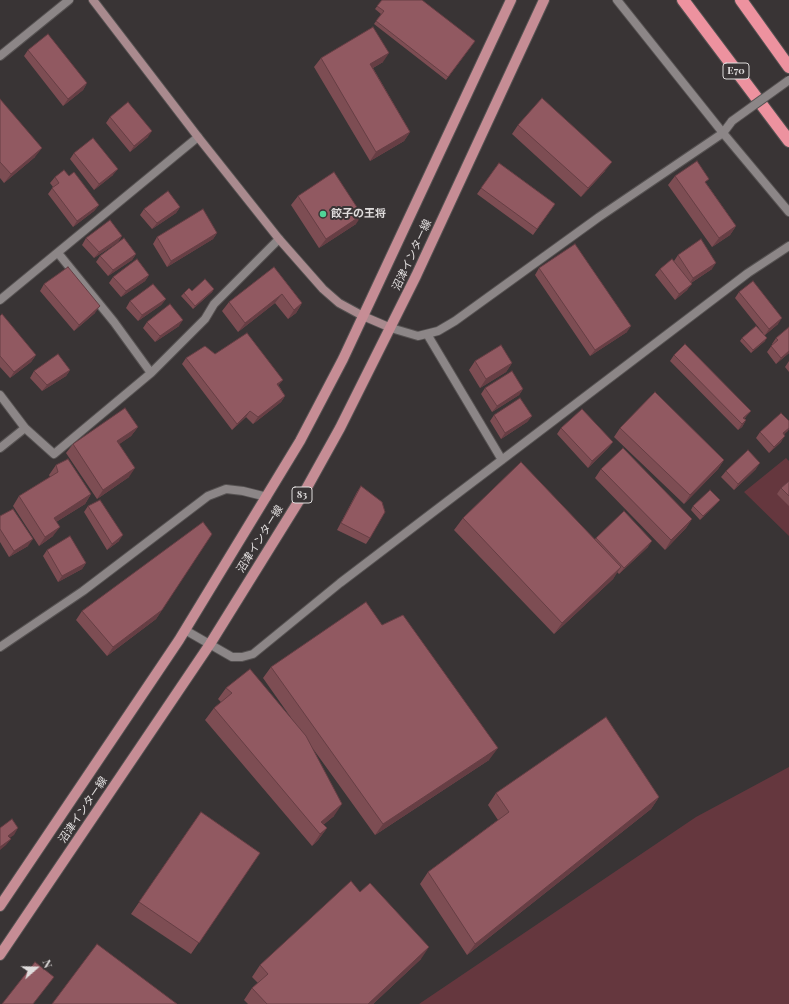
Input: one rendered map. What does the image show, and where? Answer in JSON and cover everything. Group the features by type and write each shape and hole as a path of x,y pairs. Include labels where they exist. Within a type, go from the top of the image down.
{"highway":[{"name":"E70","path":"683,0 789,141"},
{"path":"741,0 789,67"}],"main road":[{"name":"沼津インター線","path":"0,906 185,630 303,434 343,359 511,0"},
{"name":"沼津インター線","path":"0,955 210,644 304,491 340,428 391,328 544,0"}],"street":[{"path":"0,56 69,0"},
{"path":"92,0 198,138 279,239 323,289 339,303 363,316 391,328 418,336 438,331 455,321 599,217 723,133 732,121 789,80"},
{"path":"617,0 723,133 789,212"},
{"path":"0,300 198,138"},
{"path":"0,395 25,428 54,454 152,373 205,319 214,304 279,239"},
{"path":"185,630 232,657 242,657 253,654 340,583 748,273 789,246"},
{"path":"58,253 114,322 152,373"},
{"path":"427,334 502,460"},
{"path":"0,448 25,428"},
{"path":"0,647 83,591 208,496 226,489 243,490 266,497"}],"shaded area":[{"path":"786,458 789,461 789,536 744,492"},
{"path":"789,767 789,1004 419,1004 696,817"}],"building":[{"path":"382,0 422,0 475,41 448,77 376,21 384,11 377,6"},
{"path":"373,27 389,53 370,64 410,132 376,152 321,58"},
{"path":"48,34 87,83 68,99 28,50"},
{"path":"542,98 612,162 588,188 518,125"},
{"path":"0,99 42,148 11,174 0,162"},
{"path":"128,102 152,131 134,146 110,117"},
{"path":"93,138 118,169 99,184 74,153"},
{"path":"697,161 709,179 705,182 736,226 719,238 675,176"},
{"path":"499,163 555,204 537,229 481,188"},
{"path":"64,170 69,176 74,172 99,205 77,221 52,188 59,183 55,177"},
{"path":"334,172 362,215 326,239 298,196"},
{"path":"168,191 180,207 157,223 144,209"},
{"path":"203,209 217,233 171,261 157,237"},
{"path":"110,220 122,236 99,252 86,238"},
{"path":"124,238 136,254 113,270 100,256"},
{"path":"701,239 716,263 693,278 678,255"},
{"path":"575,244 631,326 595,350 539,268"},
{"path":"137,259 149,275 126,291 113,277"},
{"path":"672,259 692,284 679,294 660,269"},
{"path":"68,267 100,306 79,325 44,284"},
{"path":"274,267 302,303 294,310 282,294 245,323 229,302"},
{"path":"205,279 214,289 195,306 184,293 189,288 192,291"},
{"path":"753,281 782,318 769,329 739,292"},
{"path":"153,284 166,299 142,315 130,301"},
{"path":"170,304 183,320 160,336 147,322"},
{"path":"2,314 36,355 14,372 0,356 0,316"},
{"path":"756,326 767,338 753,350 742,338"},
{"path":"789,327 789,351 781,358 771,346 778,340 776,338"},
{"path":"247,333 283,380 277,384 285,396 258,417 250,411 237,424 186,358 205,346 215,354"},
{"path":"685,344 751,411 743,418 746,420 742,424 674,355"},
{"path":"501,345 512,363 486,379 475,361"},
{"path":"58,354 70,370 47,385 34,371"},
{"path":"512,371 523,389 497,406 485,388"},
{"path":"655,392 724,460 690,495 620,428"},
{"path":"520,398 532,416 505,433 494,415"},
{"path":"125,408 138,427 117,441 135,468 103,490 73,444"},
{"path":"582,409 613,442 592,461 561,428"},
{"path":"781,413 789,421 789,428 783,433 785,436 774,447 760,432"},
{"path":"623,448 692,519 671,540 601,469"},
{"path":"748,450 760,463 738,484 726,471"},
{"path":"68,459 91,494 54,518 60,527 45,537 19,496 58,472 56,465"},
{"path":"521,462 621,567 562,623 463,518"},
{"path":"789,481 789,496 781,488"},
{"path":"361,486 382,502 385,512 370,538 341,523"},
{"path":"710,490 720,500 703,516 693,506"},
{"path":"100,500 123,535 112,544 88,506"},
{"path":"13,509 33,539 14,551 0,529 0,516"},
{"path":"624,511 652,541 624,568 596,538"},
{"path":"203,522 212,534 162,610 113,647 82,611"},
{"path":"70,536 86,563 62,576 47,550"},
{"path":"366,602 382,625 403,615 498,748 383,824 271,667"},
{"path":"250,669 306,736 342,804 321,822 327,828 320,834 214,708 232,693 226,688"},
{"path":"606,717 659,797 475,944 428,872 509,812 496,793"},
{"path":"201,812 260,853 199,943 139,902"},
{"path":"12,819 18,828 8,836 11,839 0,847 0,828"},
{"path":"351,881 360,892 370,883 429,947 368,1004 267,1004 252,988 268,974 260,965"},
{"path":"97,944 177,1004 52,1004"},
{"path":"35,962 54,977 33,1004 2,1004"}],"place":[{"name":"餃子の王将","path":"323,214"}]}
